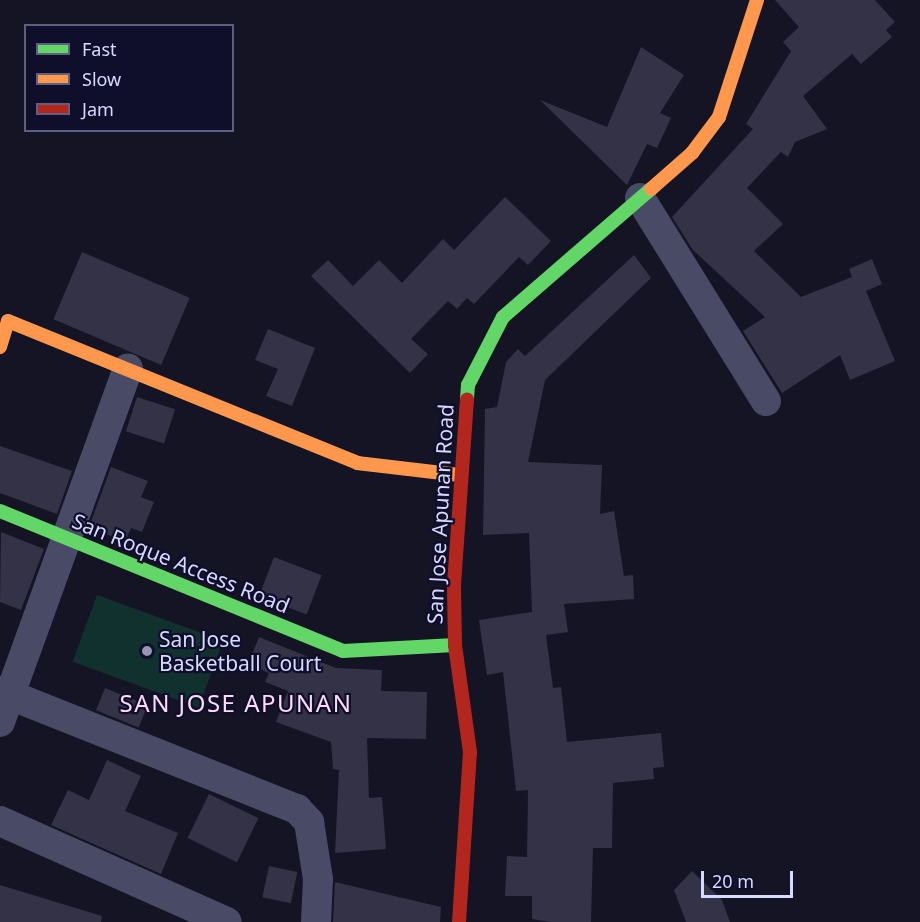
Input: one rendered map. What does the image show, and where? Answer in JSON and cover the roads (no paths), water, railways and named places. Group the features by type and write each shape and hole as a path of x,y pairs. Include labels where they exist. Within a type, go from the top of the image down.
{"street":[{"name":"San Jose Apunan Road","path":"459,922 470,752 455,645 459,475 468,386 503,317 692,153 719,117 757,0"},
{"path":"640,198 766,401"},
{"path":"0,347 8,321 357,463 459,475"},
{"path":"128,368 69,539 3,702 297,809 309,822 318,879 316,922"},
{"name":"San Roque Access Road","path":"0,512 343,651 455,645"},
{"path":"0,821 227,922"}],"place":[{"name":"San Jose Basketball Court","path":"147,651"}],"district":[{"name":"SAN JOSE APUNAN","path":"236,703"}]}
